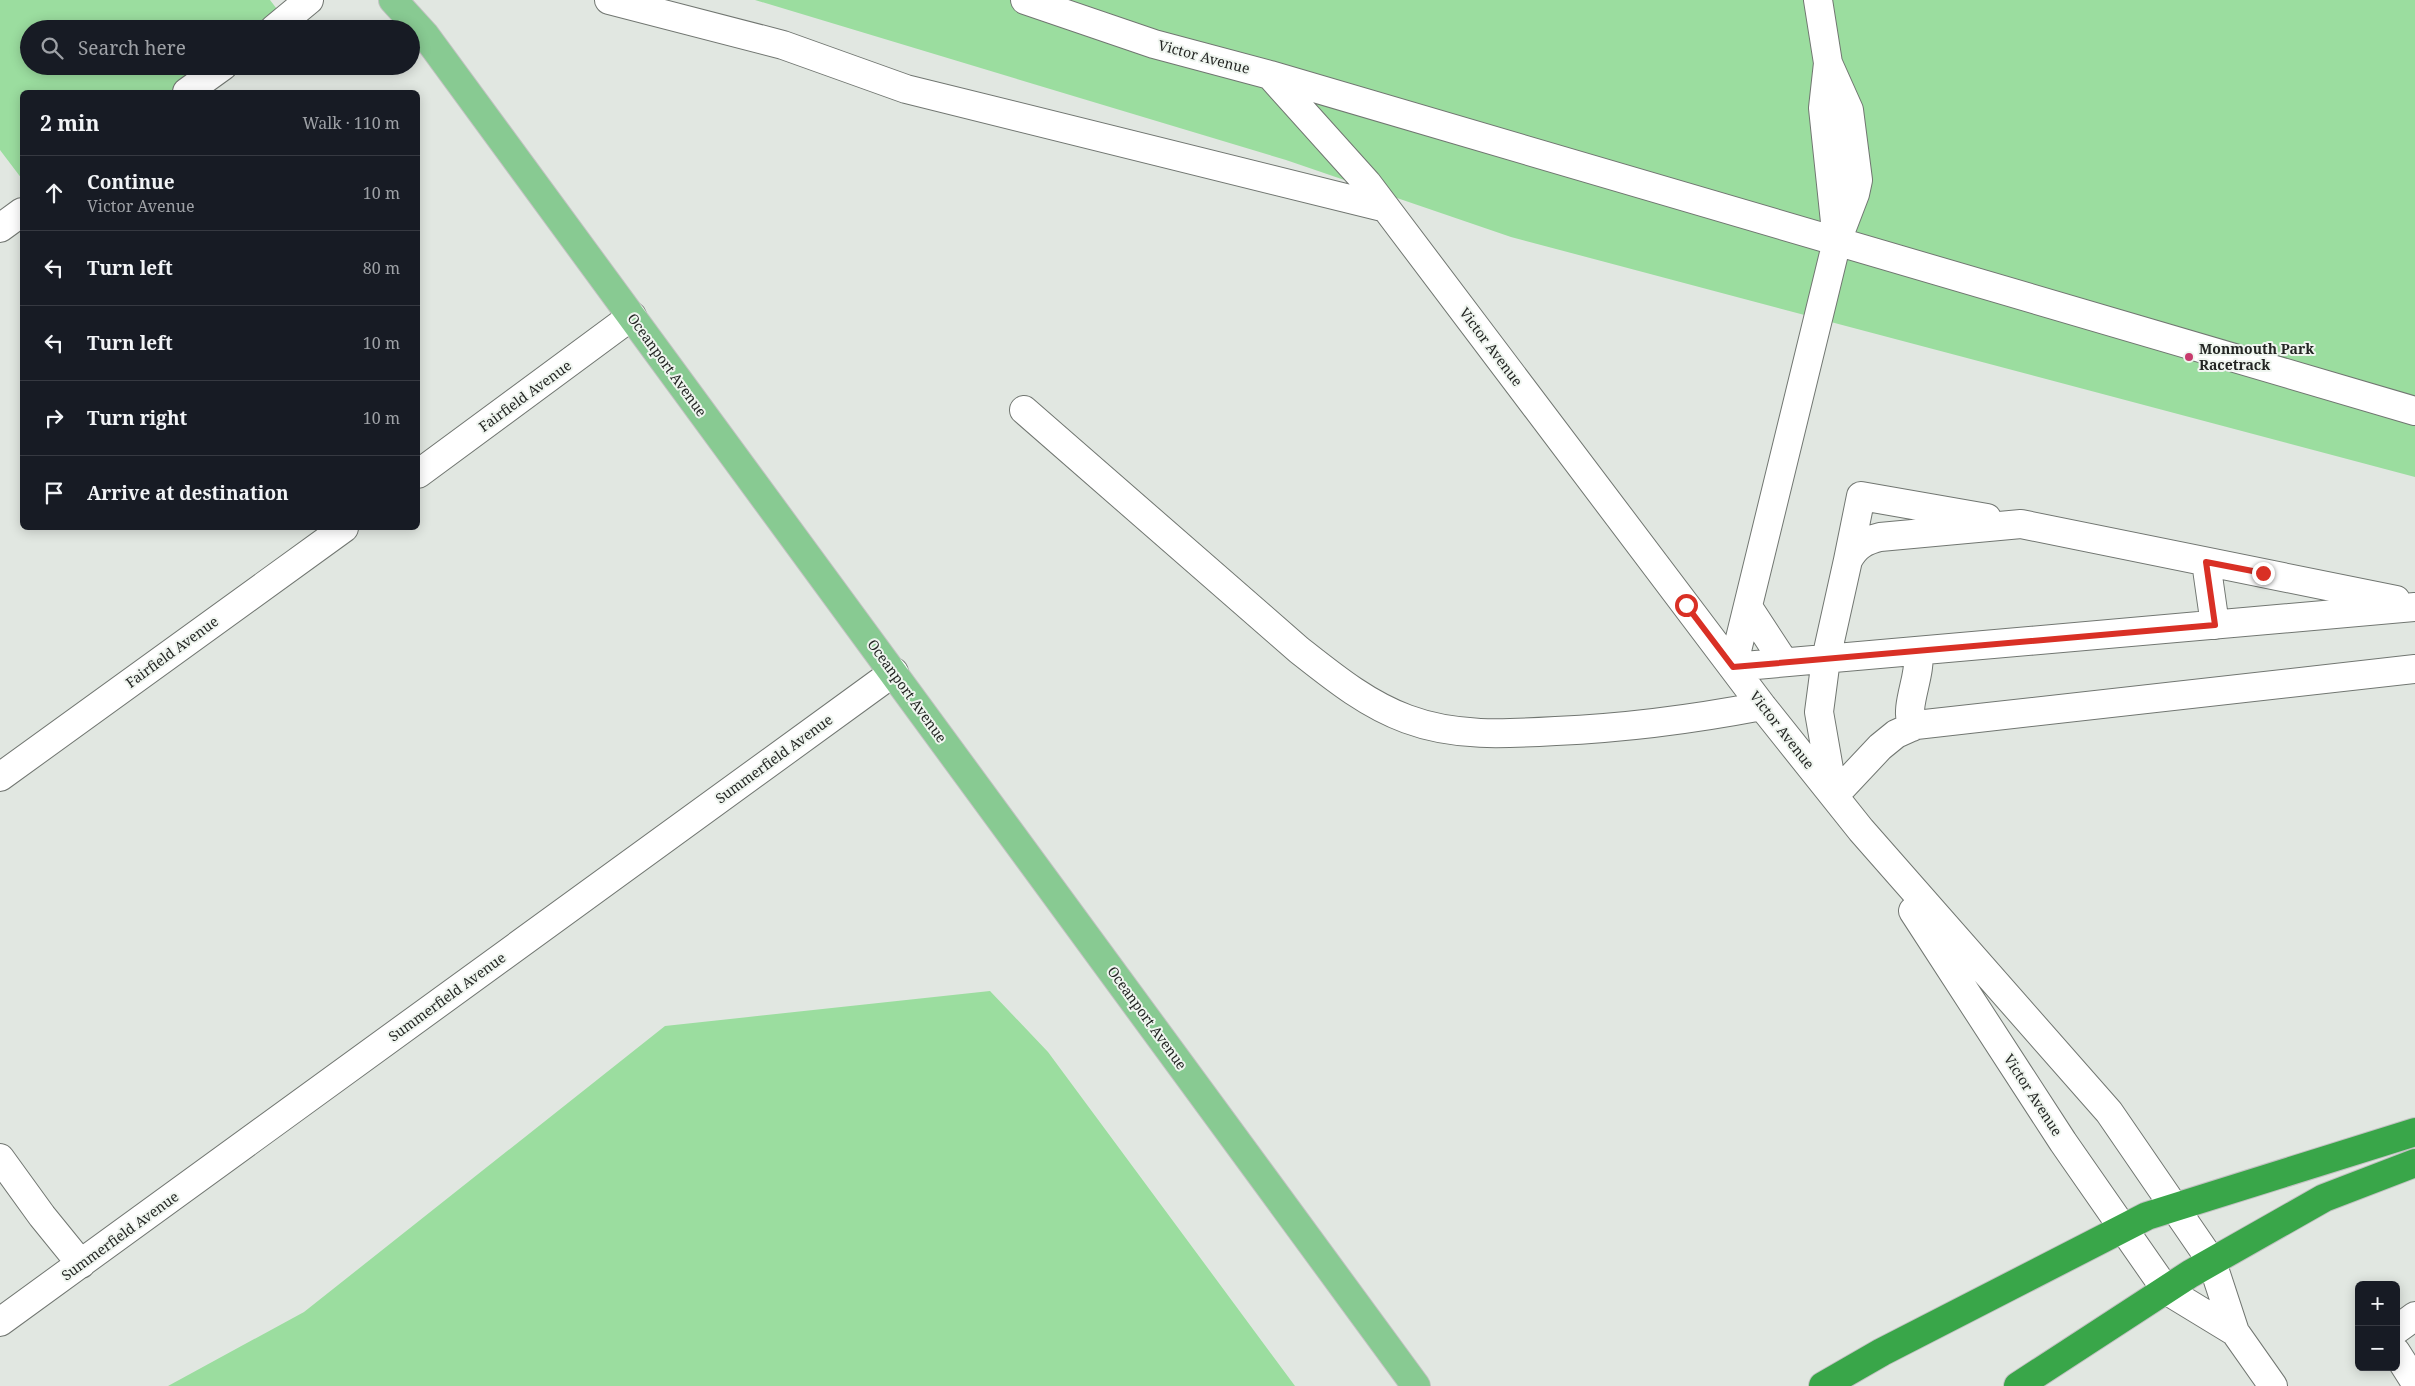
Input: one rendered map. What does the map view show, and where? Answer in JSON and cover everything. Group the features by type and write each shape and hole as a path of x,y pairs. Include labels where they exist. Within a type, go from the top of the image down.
{"highway":[{"path":"1823,1386 1882,1352 2147,1216 2415,1132"},
{"path":"2018,1386 2166,1290 2324,1198 2415,1163"}],"main road":[{"name":"Oceanport Avenue","path":"393,0 411,20"},
{"name":"Oceanport Avenue","path":"420,30 894,672 1416,1386"}],"street":[{"path":"285,20 309,0"},
{"path":"609,0 783,45 906,89 1386,208"},
{"name":"Victor Avenue","path":"1025,0 1154,44 1270,75 1367,183 1762,706 1861,830 2109,1112 2212,1262 2235,1332 2273,1386"},
{"path":"1818,0 1832,90 1849,110 1858,180 1856,194 1837,241 1733,667 2215,625 2415,605"},
{"path":"189,90 210,75"},
{"path":"1270,75 2415,411"},
{"path":"0,228 20,213"},
{"name":"Fairfield Avenue","path":"420,473 632,316"},
{"path":"1024,410 1299,650 1345,687 1406,719 1442,729 1476,734 1522,733 1660,723 1762,706"},
{"path":"1834,796 1819,712 1826,659 1861,496 2021,524 2415,605"},
{"path":"1848,560 1855,548 1860,544 1880,537 2021,524"},
{"name":"Fairfield Avenue","path":"0,777 341,530"},
{"path":"2206,562 2215,625"},
{"path":"1748,607 1784,662"},
{"path":"1912,727 1910,714 1920,668 1918,651"},
{"path":"1834,796 1880,747 1896,734 1912,727 2415,669"},
{"name":"Summerfield Avenue","path":"0,1322 894,672"},
{"name":"Victor Avenue","path":"1861,830 2064,1142 2166,1290 2235,1332"},
{"path":"0,1158 42,1216 81,1264"},
{"path":"2400,1327 2415,1316"},
{"path":"2400,1358 2415,1382"}],"green space":[{"path":"0,0 270,0 283,17 279,20 20,20 20,75 201,75 180,90 20,90 20,176 0,150"},
{"name":"Monmouth Park Racetrack","path":"755,0 2415,0 2415,477 1511,237 1286,160"},
{"path":"990,991 1048,1052 1295,1386 168,1386 304,1312 665,1026"}],"place":[{"name":"Monmouth Park Racetrack","path":"2189,357"}],"route":[{"path":"1686,605 1733,667 2215,625 2206,562 2263,573"}]}
